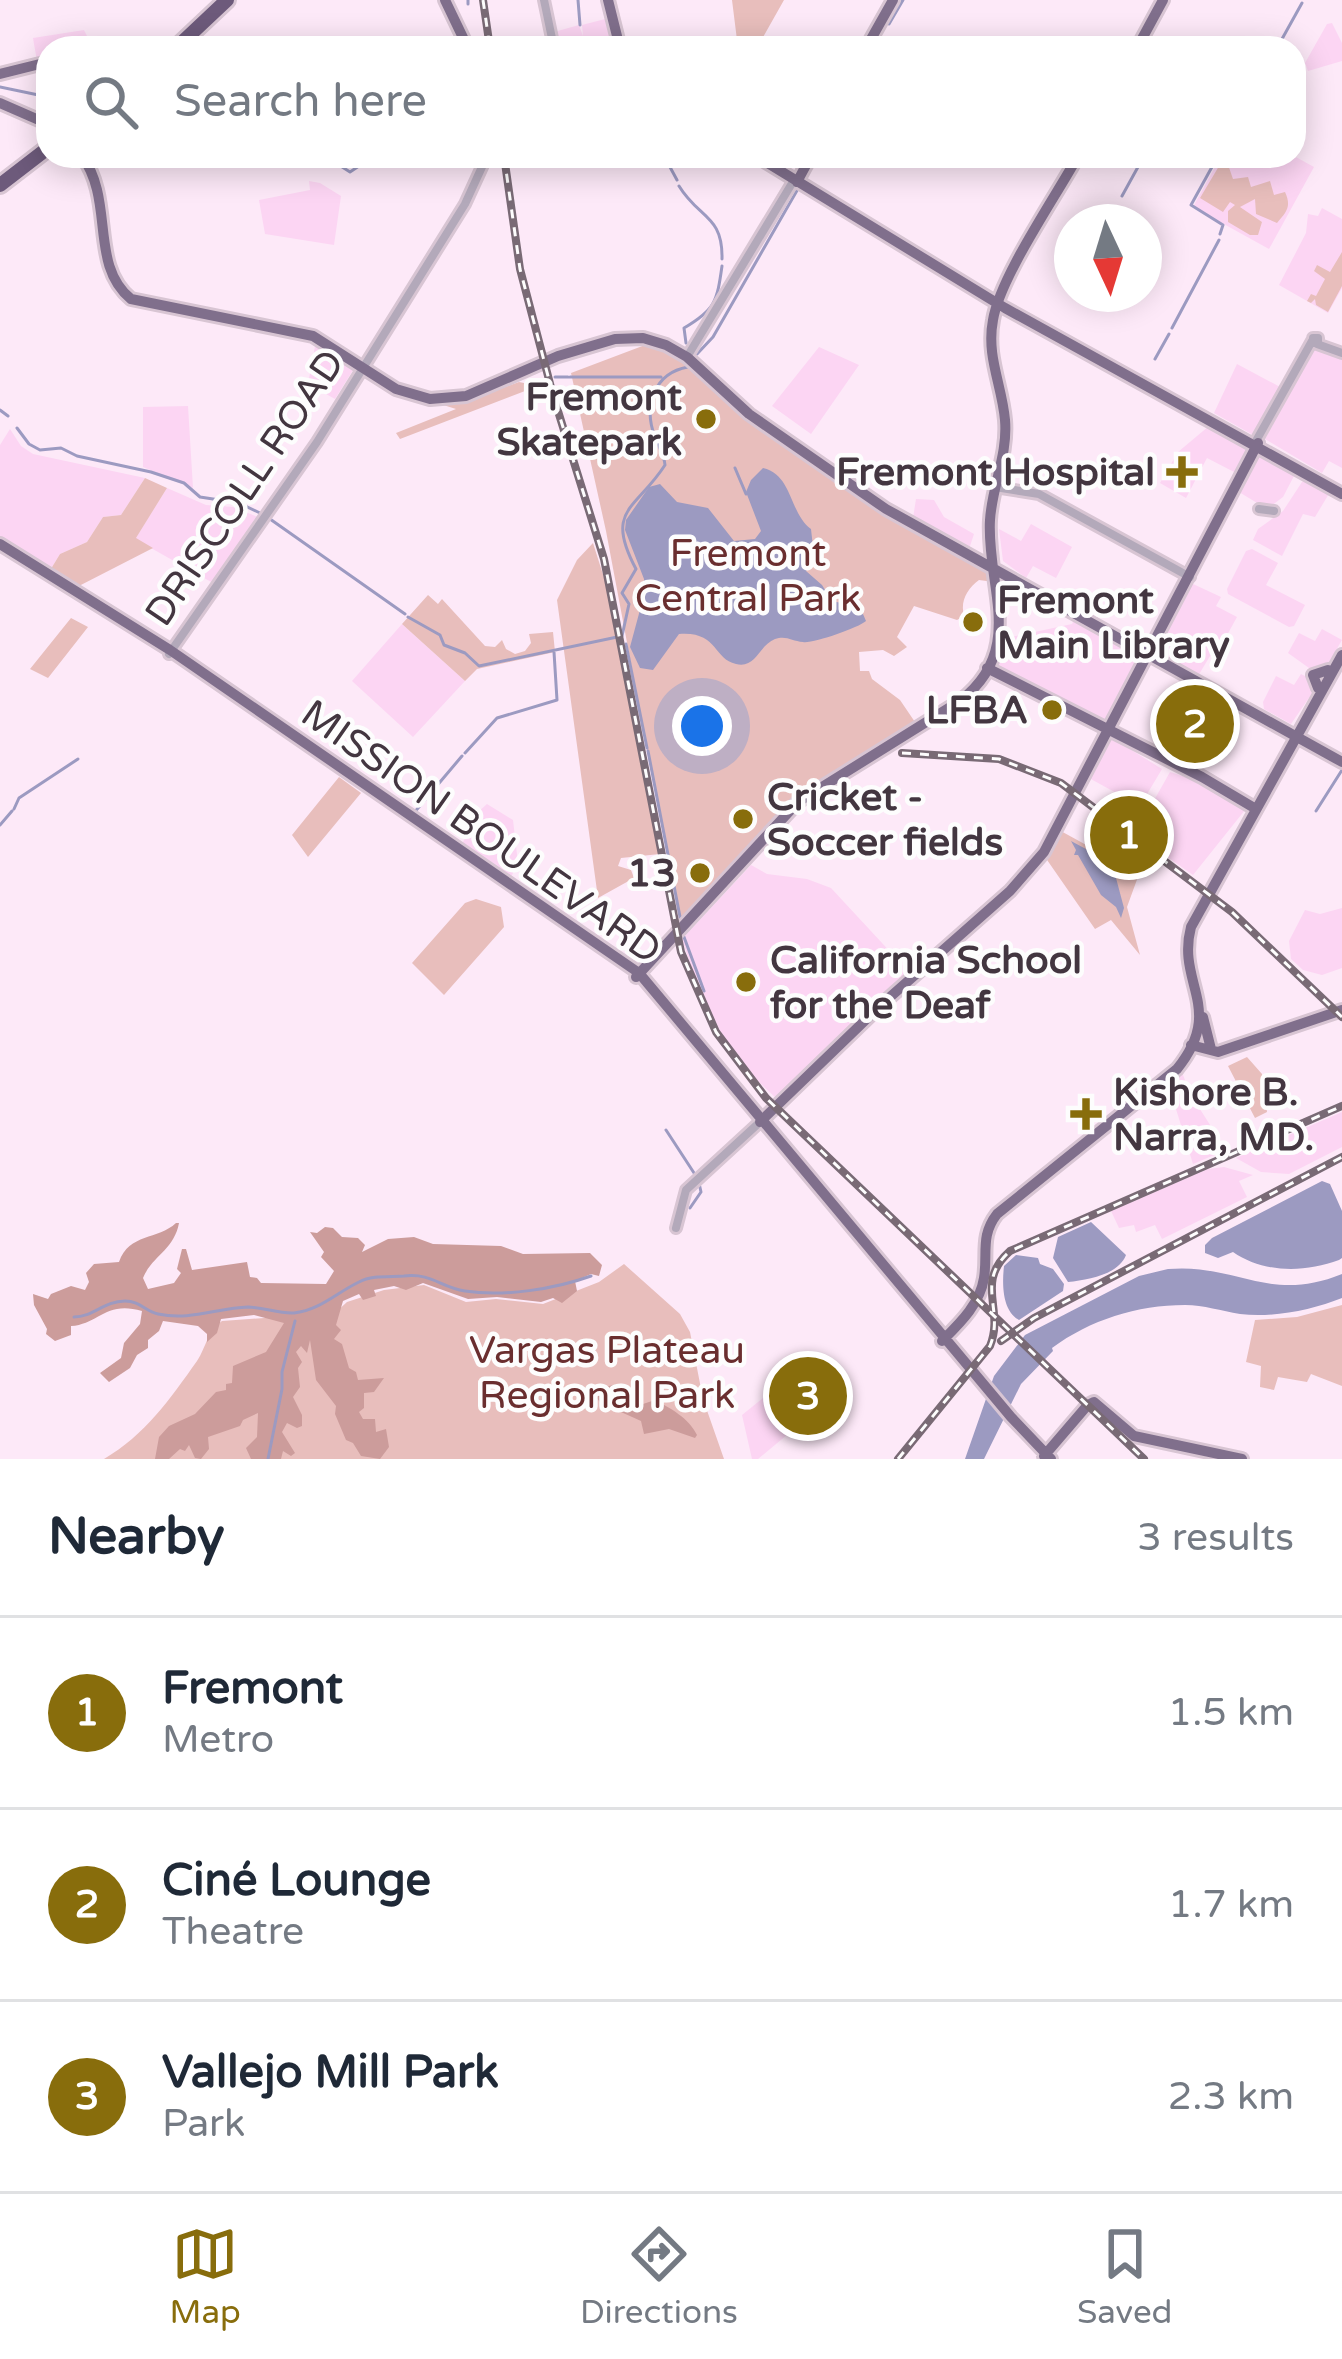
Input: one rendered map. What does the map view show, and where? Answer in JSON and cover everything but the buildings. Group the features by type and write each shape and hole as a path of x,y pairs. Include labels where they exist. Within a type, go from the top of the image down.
{"highway":[{"path":"186,36 216,0"},
{"path":"189,36 228,0"},
{"path":"0,180 36,154"}],"main road":[{"path":"443,0 460,36"},
{"path":"610,0 618,36"},
{"path":"875,36 895,0"},
{"path":"1146,36 1166,0"},
{"path":"0,75 36,67"},
{"path":"0,106 36,122"},
{"path":"92,168 106,207 115,277 132,295 314,333 400,387 422,394 447,396 470,390"},
{"path":"778,168 1206,425 1256,444 1297,475 1342,491"},
{"path":"796,179 802,168"},
{"path":"641,975 798,802 960,701 992,673 1000,620 992,545 1006,430 991,351 1000,302 1073,168"},
{"path":"1000,302 1342,491"},
{"path":"455,398 564,350 624,334 655,336 689,351 752,411 903,514 968,551 993,570 1005,597"},
{"path":"363,364 412,396 455,398 562,355 623,338 689,351 740,408 886,509 1148,653"},
{"path":"1188,576 1239,492 1256,444"},
{"path":"762,1120 1044,853 1256,444"},
{"path":"968,551 983,555 992,545"},
{"path":"992,545 1002,566 1021,583"},
{"name":"MISSION BOULEVARD","path":"0,546 65,587"},
{"name":"MISSION BOULEVARD","path":"0,546 170,651 641,975 1044,1458"},
{"path":"641,975 801,806 965,703 992,673 1006,621 1005,597 1009,585 1021,583"},
{"path":"1048,598 1342,760"},
{"path":"944,1339 969,1311 982,1287 987,1226 1161,1078 1191,1044 1195,1008 1184,954 1186,930 1250,806 1342,650"},
{"path":"992,673 1250,806"},
{"path":"1293,736 1320,690"},
{"path":"1214,1048 1200,1012 1188,956 1190,932 1250,806"},
{"path":"658,953 676,941"},
{"path":"1004,1207 1174,1071 1214,1048 1342,1010"},
{"path":"1174,1071 1191,1044 1200,1012"},
{"path":"1191,1044 1214,1048"},
{"path":"969,1311 982,1279 987,1226"},
{"path":"1044,1458 1094,1402 1134,1436 1242,1459"}],"street":[{"path":"544,0 552,36"},
{"name":"DRISCOLL ROAD","path":"170,651 363,364 479,168"},
{"path":"689,351 796,179"},
{"path":"1256,444 1316,342 1338,351"},
{"name":"DRISCOLL ROAD","path":"170,651 363,364"},
{"path":"998,487 1039,494 1188,576"},
{"path":"1259,508 1274,511"},
{"path":"676,1228 686,1190 762,1120"}],"shaded area":[{"path":"609,18 613,36 583,36 582,25"},
{"path":"1332,23 1342,43 1342,61 1308,71 1306,61"},
{"path":"579,25 583,36 555,36 554,32"},
{"path":"84,30 87,36 46,36"},
{"path":"1306,163 1314,167 1269,249 1193,207 1214,168 1306,168"},
{"path":"309,181 341,196 334,245 265,234 259,200 310,190"},
{"path":"1322,208 1342,219 1342,288 1328,313 1279,285 1306,233 1308,214 1318,216"},
{"path":"316,341 355,367 335,399 308,384"},
{"path":"1322,346 1342,357 1342,468 1329,461 1322,473 1265,439 1313,349"},
{"path":"819,347 859,365 811,434 772,406"},
{"path":"1237,364 1282,388 1253,435 1214,413"},
{"path":"188,406 193,488 143,467 143,407"},
{"path":"1209,426 1247,447 1236,473 1207,458 1186,498 1160,483 1178,452"},
{"path":"10,429 33,454 145,478 121,515 103,517 87,542 60,554 49,572 0,542 0,445"},
{"path":"1258,453 1295,474 1283,497 1267,509 1239,492"},
{"path":"1309,479 1330,492 1315,517 1303,514 1282,556 1253,540 1258,529 1283,511"},
{"path":"167,488 206,505 233,507 258,517 213,583 135,539"},
{"path":"916,499 934,500 944,517 974,534 969,549 913,518"},
{"path":"1031,524 1072,547 1056,578 1033,566 1026,578 1003,561 999,529 1021,541"},
{"path":"1252,549 1278,563 1266,585 1305,605 1294,626 1228,594 1246,551"},
{"path":"1191,583 1221,597 1216,606 1237,617 1215,657 1210,656 1198,676 1154,652"},
{"path":"1075,618 1140,657 1106,724 997,670 1011,637 1072,624"},
{"path":"402,624 465,681 413,737 352,681"},
{"path":"1322,629 1342,640 1324,671 1316,673 1288,653 1299,633 1315,641"},
{"path":"1301,674 1313,680 1315,689 1291,724 1264,709 1263,702 1276,676 1294,685"},
{"path":"1112,738 1162,769 1140,806 1089,778"},
{"path":"1170,772 1245,810 1193,875 1163,854 1167,848 1150,826 1148,811"},
{"path":"487,804 513,820 518,863 509,881 460,848 465,838 451,825 462,807 469,813 478,812"},
{"name":"California School for the Deaf","path":"751,865 767,874 807,879 831,888 908,971 777,1099 747,1071 722,1035 705,995 701,996 682,939"},
{"path":"1342,908 1342,968 1322,975 1303,970 1291,959 1289,941 1305,910 1320,914"},
{"path":"1181,1070 1226,1150 1193,1164 1167,1080"},
{"path":"1342,1112 1342,1147 1289,1174 1261,1172 1236,1158"},
{"path":"1224,1167 1253,1175 1239,1181 1247,1197 1162,1239 1155,1225 1136,1232 1134,1225 1119,1228 1111,1211 1208,1169"},
{"path":"176,1223 173,1240 143,1278 148,1289 174,1283 181,1273 177,1269 182,1249 186,1249 192,1270 247,1262 250,1277 261,1283 326,1284 334,1271 321,1257 324,1252 310,1232 325,1227 342,1237 358,1238 365,1245 362,1252 388,1239 414,1237 433,1244 501,1246 523,1254 590,1253 602,1265 599,1276 575,1281 577,1291 562,1303 553,1298 541,1302 468,1299 423,1283 406,1290 394,1286 374,1290 376,1296 363,1300 359,1294 343,1301 336,1325 341,1330 334,1339 342,1344 349,1368 358,1380 384,1378 374,1392 364,1393 364,1408 359,1412 363,1419 375,1419 376,1432 386,1429 389,1447 380,1459 361,1456 346,1440 336,1406 316,1380 310,1340 307,1353 301,1346 296,1352 302,1362 300,1387 293,1397 302,1426 287,1423 282,1432 295,1453 291,1456 283,1451 281,1459 251,1459 246,1448 257,1437 258,1413 240,1426 208,1437 209,1449 201,1459 195,1458 189,1445 169,1459 155,1459 159,1437 169,1426 195,1414 216,1392 226,1390 226,1384 232,1383 233,1366 266,1352 284,1323 254,1315 221,1319 217,1333 207,1342 207,1334 198,1326 163,1321 148,1340 148,1348 109,1382 100,1373 121,1358 142,1311 111,1310 71,1326 71,1335 55,1341 46,1334 33,1294 48,1299 71,1286 85,1290 86,1273 94,1264 119,1262 137,1241"},
{"path":"617,1384 639,1393 633,1400 640,1405 655,1400 673,1410 697,1435 669,1429 644,1434 641,1421 601,1403 590,1391"},
{"path":"779,1385 794,1429 752,1459 742,1415"}],"green space":[{"path":"732,0 784,0 764,36 736,36"},
{"path":"1218,168 1229,168 1233,179 1248,177 1251,187 1270,181 1274,195 1285,192 1288,206 1277,223 1256,214 1255,199 1240,207 1262,222 1258,235 1250,235 1228,222 1228,211 1235,205 1230,202 1223,212 1200,198"},
{"path":"1342,252 1342,286 1328,312 1315,299 1307,301 1311,294 1316,296 1325,279 1314,271 1317,265 1330,272"},
{"name":"Fremont Central Park","path":"653,342 672,350 742,412 984,569 994,582 979,580 971,587 964,600 964,616 957,620 914,606 897,637 907,647 894,656 883,650 859,652 860,671 869,671 872,679 900,700 917,725 805,795 680,924 606,531 571,373"},
{"path":"524,383 525,391 400,439 396,433 456,409 437,403 470,400"},
{"path":"145,478 167,488 136,538 153,548 75,588 49,572 60,554 87,542 103,517 121,515"},
{"path":"593,543 606,584 660,854 621,858 618,866 631,870 634,878 598,898 557,600 577,560"},
{"path":"428,595 438,604 442,599 485,646 495,647 502,640 515,654 531,643 529,634 553,632 555,652 477,669 465,681 402,624"},
{"path":"71,618 88,627 48,678 30,669"},
{"path":"339,777 361,793 308,857 292,835"},
{"path":"1059,830 1139,874 1127,907 1140,955 1111,920 1095,929 1045,857"},
{"path":"476,899 501,907 504,927 444,995 412,963 465,903"},
{"path":"1247,1057 1262,1074 1267,1112 1255,1118 1228,1066"},
{"name":"Vargas Plateau Regional Park","path":"624,1264 680,1314 690,1332 703,1399 724,1459 104,1459 156,1415 222,1321 335,1313 347,1302 384,1290 424,1285 466,1302 496,1299 543,1304 599,1282"},
{"path":"1342,1305 1342,1386 1311,1374 1307,1382 1278,1377 1274,1390 1260,1387 1261,1366 1246,1362 1255,1320 1297,1317"},
{"path":"810,1359 843,1411 833,1418 824,1407 794,1429 779,1385"}],"water":[{"path":"763,468 780,478 811,529 814,556 806,571 832,601 860,607 866,621 816,641 775,639 743,665 729,661 701,637 679,634 653,670 640,668 630,647 644,579 625,530 626,520 649,487 660,484 677,502 708,508 734,541 755,539 761,531 746,492"},
{"path":"1071,841 1112,863 1124,908 1121,918 1074,855"},
{"path":"1322,1181 1330,1184 1342,1211 1339,1260 1284,1269 1257,1264 1233,1252 1218,1258 1205,1253 1212,1238"},
{"path":"1091,1222 1126,1255 1110,1271 1068,1282 1053,1258 1058,1237"},
{"path":"1016,1255 1038,1258 1064,1284 1063,1291 1019,1320 1009,1310 1003,1289 1004,1266"},
{"path":"1168,1269 1214,1271 1294,1285 1342,1274 1342,1298 1279,1314 1167,1306 1098,1322 1052,1348 1021,1384 984,1459 965,1459 994,1376 1025,1335 1139,1276"}],"waterway":[{"path":"578,0 580,25"},
{"path":"889,24 903,0"},
{"path":"1284,36 1302,3"},
{"path":"0,87 36,94"},
{"path":"344,168 350,172 356,168"},
{"path":"670,168 677,180"},
{"path":"1122,196 1137,168"},
{"path":"1211,168 1191,205 1223,225 1220,234"},
{"path":"679,186 714,225 722,259"},
{"path":"697,354 713,337 799,187"},
{"path":"1172,328 1219,240"},
{"path":"686,343 684,328 713,304 722,266"},
{"path":"1155,359 1169,334"},
{"path":"408,617 479,666 622,636 629,604 622,593 636,569 623,522 665,465 652,425 651,403 667,376 688,367"},
{"path":"555,377 568,377"},
{"path":"570,377 661,377"},
{"path":"0,410 8,416"},
{"path":"17,428 40,450 61,448 77,456 151,472 184,483 200,497 239,503 260,513"},
{"path":"735,468 746,494"},
{"path":"270,519 405,614"},
{"path":"626,644 647,748"},
{"path":"465,753 497,718 557,700 554,652"},
{"path":"648,751 681,922"},
{"path":"413,814 462,756"},
{"path":"14,809 19,798 78,759"},
{"path":"1316,811 1342,770"},
{"path":"0,825 12,811"},
{"path":"684,937 704,991"},
{"path":"666,1130 696,1176"},
{"path":"690,1208 701,1192 699,1183"},
{"path":"74,1317 125,1301 170,1316 248,1307 294,1313 320,1305 364,1280 381,1277 422,1277 456,1289 496,1293 546,1288 591,1276"},
{"path":"268,1459 295,1321"}],"railway":[{"path":"483,0 488,36"},
{"path":"506,168 520,269 604,559 681,952 716,1032 766,1098 1144,1459"},
{"path":"902,753 999,759 1061,783 1232,912 1342,1017"},
{"path":"898,1459 990,1346 994,1274 1010,1251 1342,1106"},
{"path":"1001,1341 1034,1318 1342,1157"}],"place":[{"name":"Fremont Skatepark","path":"706,419"},
{"name":"Fremont Hospital","path":"1182,472"},
{"name":"Fremont Main Library","path":"973,622"},
{"name":"LFBA","path":"1052,710"},
{"name":"Ciné Lounge","path":"1195,724"},
{"name":"Cricket - Soccer fields","path":"743,819"},
{"name":"Fremont","path":"1129,835"},
{"name":"13","path":"700,873"},
{"name":"California School for the Deaf","path":"746,982"},
{"name":"Kishore B. Narra, MD.","path":"1086,1114"},
{"name":"Vallejo Mill Park","path":"808,1396"}]}
